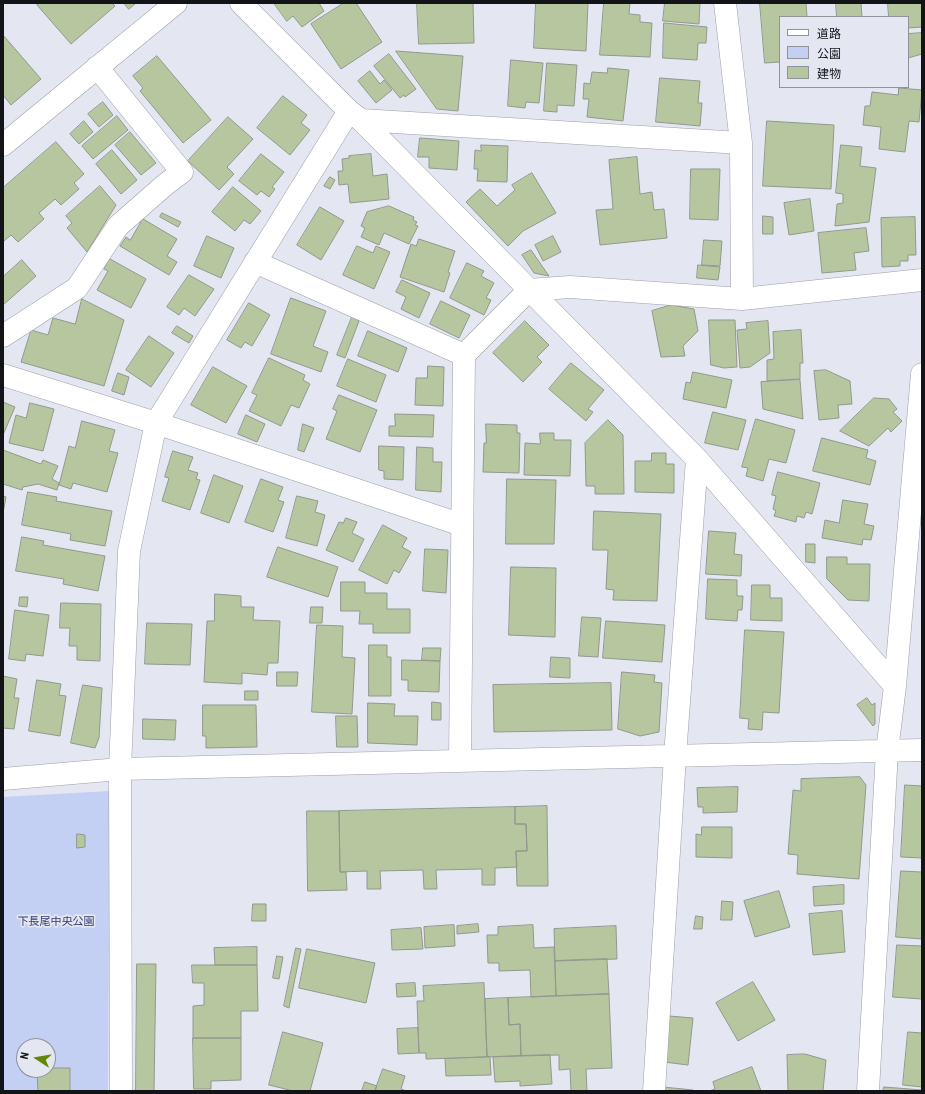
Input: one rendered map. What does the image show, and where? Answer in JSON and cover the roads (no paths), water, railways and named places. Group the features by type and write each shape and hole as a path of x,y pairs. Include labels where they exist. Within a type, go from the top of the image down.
{"street":[{"path":"3,144 176,3"},
{"path":"241,3 697,459 895,686"},
{"path":"725,3 741,143 742,299"},
{"path":"3,336 77,288 118,226 182,172 97,67"},
{"path":"355,116 741,143"},
{"path":"121,1091 120,769 129,551 156,423 256,262 355,116"},
{"path":"256,262 464,355"},
{"path":"460,760 464,355 529,290 570,287 742,299 922,280"},
{"path":"868,1091 887,751 895,686 922,374"},
{"path":"3,375 156,423 462,525"},
{"path":"654,1091 675,756 697,459"},
{"path":"3,779 120,769 922,750"}],"park label":[{"name":"下長尾中央公園","path":"56,922"}]}
